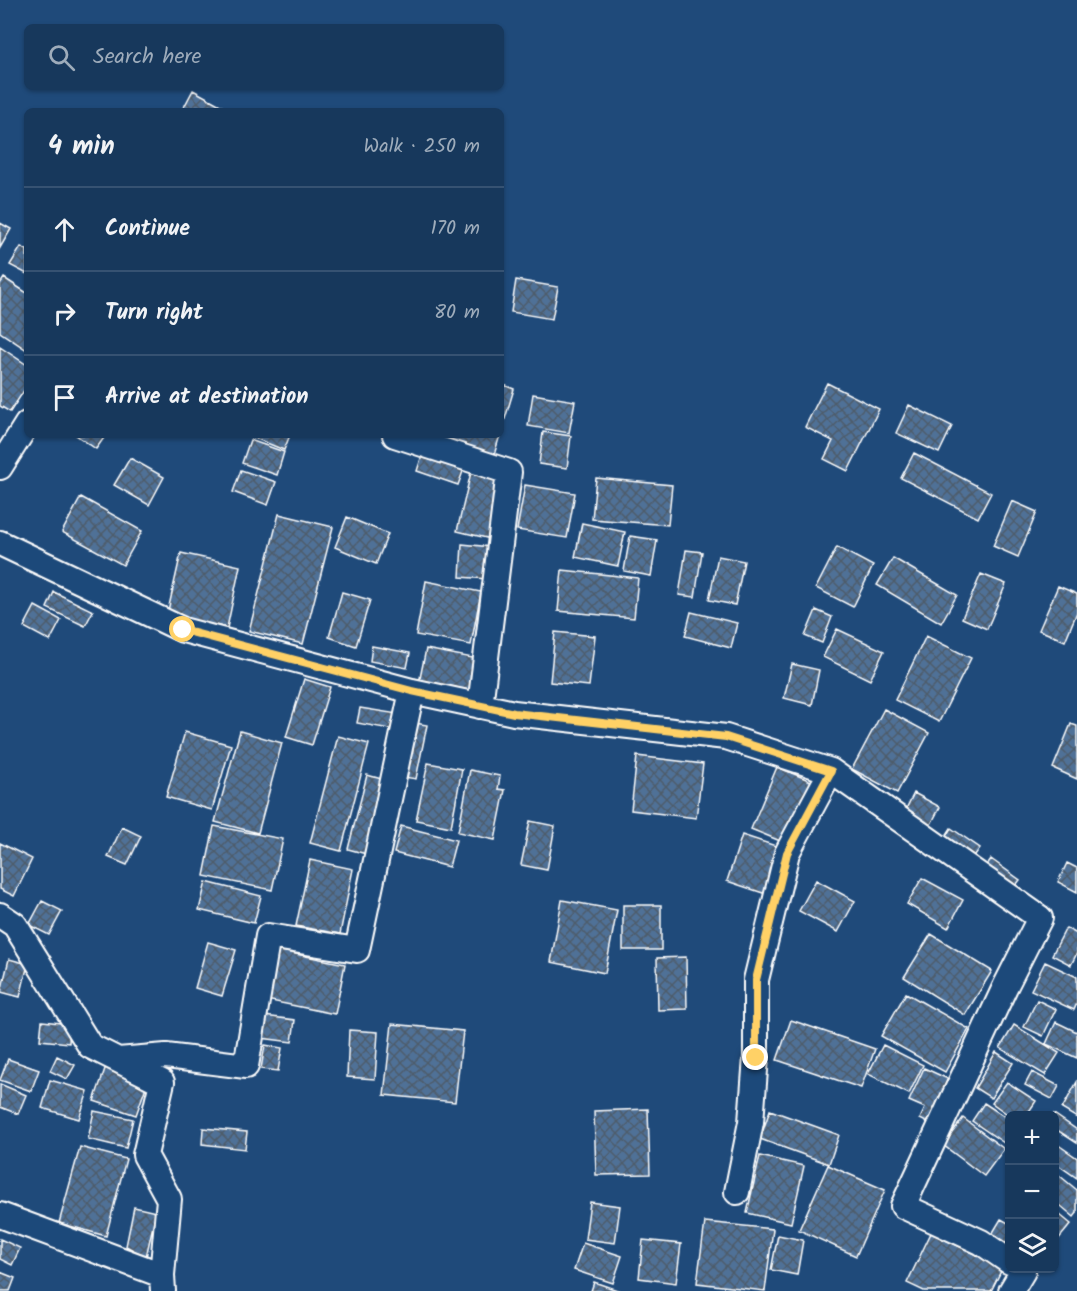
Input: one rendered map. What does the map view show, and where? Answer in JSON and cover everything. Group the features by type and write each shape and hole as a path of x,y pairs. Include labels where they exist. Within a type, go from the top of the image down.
{"street":[{"path":"0,467 24,429"},
{"path":"404,438 509,472 480,706"},
{"path":"0,543 183,630 412,691 480,706 514,713 726,737 831,771 1040,918 1005,987 903,1206 981,1242 1005,1259"},
{"path":"118,1060 166,1056 246,1066 268,936 357,950 412,691"},
{"path":"737,1192 751,1122 756,1058 756,980 787,853 831,771"},
{"path":"0,915 15,926 90,1046 162,1082 145,1155 169,1199 163,1283 0,1215"},
{"path":"1011,1291 1022,1273"}],"building":[{"path":"193,90 224,107 224,108 184,108"},
{"path":"0,223 11,229 0,248"},
{"path":"21,247 24,248 24,272 10,265"},
{"path":"4,278 24,291 24,348 0,332 0,284"},
{"path":"516,280 558,287 552,319 511,312"},
{"path":"0,347 24,363 24,391 10,412 0,406"},
{"path":"827,383 879,409 848,471 824,459 833,441 805,427"},
{"path":"504,385 514,389 504,422"},
{"path":"533,394 575,401 569,433 528,426"},
{"path":"909,405 952,426 939,453 896,433"},
{"path":"543,432 571,436 567,468 539,464"},
{"path":"80,438 104,438 96,449"},
{"path":"254,438 289,438 284,450"},
{"path":"439,438 499,438 494,455"},
{"path":"250,440 284,452 277,475 242,463"},
{"path":"423,452 465,466 458,485 417,471"},
{"path":"914,453 991,493 978,518 901,478"},
{"path":"130,458 164,477 149,505 114,485"},
{"path":"472,468 505,476 491,539 457,531"},
{"path":"241,470 276,482 268,505 233,492"},
{"path":"596,478 672,485 668,525 592,519"},
{"path":"525,485 575,493 567,538 517,530"},
{"path":"81,497 142,531 123,565 62,532"},
{"path":"1012,501 1037,512 1018,557 993,546"},
{"path":"279,514 333,527 303,644 249,631"},
{"path":"347,517 388,534 376,564 335,547"},
{"path":"582,523 625,532 618,566 575,557"},
{"path":"630,536 657,540 651,576 624,571"},
{"path":"462,544 491,547 488,579 460,577"},
{"path":"837,547 873,566 853,607 816,588"},
{"path":"686,550 702,552 695,597 679,595"},
{"path":"181,553 240,566 227,628 167,615"},
{"path":"718,556 744,561 735,605 709,600"},
{"path":"893,558 957,595 941,623 877,585"},
{"path":"562,570 638,578 634,618 558,611"},
{"path":"981,574 1006,584 987,629 962,618"},
{"path":"426,581 481,592 471,645 416,635"},
{"path":"1058,586 1077,594 1077,612 1065,641 1039,630"},
{"path":"54,592 93,611 85,626 47,608"},
{"path":"342,592 370,600 356,646 329,637"},
{"path":"35,606 61,620 50,641 24,627"},
{"path":"816,610 832,617 822,643 805,636"},
{"path":"691,612 737,623 731,648 685,636"},
{"path":"837,629 884,651 870,680 823,657"},
{"path":"555,632 595,636 589,686 550,682"},
{"path":"926,636 971,658 939,722 895,700"},
{"path":"372,646 410,653 407,668 370,661"},
{"path":"426,649 478,659 472,692 419,683"},
{"path":"792,664 819,670 812,705 784,698"},
{"path":"304,679 330,687 312,745 286,737"},
{"path":"360,708 398,714 395,730 357,723"},
{"path":"884,709 929,733 897,793 852,769"},
{"path":"415,723 427,725 416,779 404,777"},
{"path":"1071,724 1077,726 1077,779 1053,768"},
{"path":"240,731 282,743 258,833 215,822"},
{"path":"185,732 231,745 212,810 166,797"},
{"path":"338,736 369,744 341,851 310,843"},
{"path":"637,756 703,764 696,818 631,810"},
{"path":"428,763 462,769 451,827 416,820"},
{"path":"777,767 811,781 785,843 751,829"},
{"path":"470,770 500,776 498,789 505,790 495,840 458,832"},
{"path":"367,775 389,781 370,855 348,849"},
{"path":"914,793 940,807 930,826 904,813"},
{"path":"530,821 555,826 547,870 521,865"},
{"path":"214,826 283,839 272,890 204,876"},
{"path":"401,826 456,840 449,867 394,853"},
{"path":"122,827 141,836 127,865 108,857"},
{"path":"951,828 980,848 970,862 942,842"},
{"path":"742,835 782,848 766,894 727,881"},
{"path":"0,843 32,859 14,896 0,889"},
{"path":"991,859 1020,880 1010,893 981,873"},
{"path":"310,860 353,869 340,934 296,926"},
{"path":"1067,863 1077,868 1077,892 1058,882"},
{"path":"922,878 963,900 948,928 907,904"},
{"path":"816,880 855,901 838,932 799,911"},
{"path":"206,882 261,896 254,923 199,910"},
{"path":"562,900 617,910 605,973 551,962"},
{"path":"42,901 62,911 49,935 29,925"},
{"path":"623,905 661,905 661,950 623,950"},
{"path":"1066,928 1077,934 1077,953 1071,965 1052,955"},
{"path":"931,934 992,971 965,1015 904,977"},
{"path":"208,942 236,950 222,996 195,988"},
{"path":"276,950 345,964 335,1014 266,1000"},
{"path":"686,957 687,1009 658,1010 657,958"},
{"path":"9,959 28,964 20,997 1,992"},
{"path":"1045,962 1077,977 1077,1003 1074,1010 1031,990"},
{"path":"906,993 969,1029 945,1072 881,1036"},
{"path":"1037,1000 1056,1009 1043,1036 1024,1027"},
{"path":"264,1016 295,1020 292,1042 261,1038"},
{"path":"791,1020 875,1049 861,1088 777,1060"},
{"path":"42,1021 70,1024 69,1043 40,1040"},
{"path":"1056,1022 1077,1032 1077,1058 1046,1044"},
{"path":"392,1024 463,1031 455,1102 384,1095"},
{"path":"1014,1025 1059,1053 1045,1075 1000,1048"},
{"path":"349,1030 378,1032 375,1079 347,1077"},
{"path":"265,1045 282,1048 278,1071 261,1069"},
{"path":"883,1045 923,1065 909,1094 868,1074"},
{"path":"996,1052 1013,1063 991,1098 975,1088"},
{"path":"57,1056 75,1065 67,1079 50,1071"},
{"path":"8,1059 39,1070 31,1091 0,1080"},
{"path":"106,1066 148,1081 136,1115 94,1101"},
{"path":"924,1068 948,1079 944,1089 952,1093 932,1125 920,1119 925,1108 909,1101"},
{"path":"1032,1072 1059,1086 1052,1099 1025,1085"},
{"path":"50,1080 88,1091 79,1119 42,1108"},
{"path":"1007,1082 1036,1101 1029,1111 1005,1112 992,1103"},
{"path":"1077,1082 1077,1118 1062,1109"},
{"path":"0,1084 26,1095 18,1114 0,1107"},
{"path":"984,1103 1005,1117 1005,1144 972,1121"},
{"path":"648,1109 650,1174 596,1175 594,1111"},
{"path":"770,1110 839,1135 829,1164 760,1139"},
{"path":"94,1111 133,1119 126,1148 88,1139"},
{"path":"1059,1117 1077,1130 1077,1143 1059,1131"},
{"path":"963,1118 1004,1149 984,1176 943,1145"},
{"path":"203,1128 247,1132 245,1149 202,1144"},
{"path":"1059,1145 1077,1158 1077,1178 1059,1165"},
{"path":"80,1147 126,1159 106,1236 59,1223"},
{"path":"760,1156 804,1166 791,1223 747,1213"},
{"path":"828,1165 885,1190 856,1256 799,1230"},
{"path":"1059,1175 1077,1190 1077,1213 1074,1217 1059,1204"},
{"path":"590,1202 620,1206 615,1243 585,1239"},
{"path":"134,1207 156,1212 146,1257 126,1246"},
{"path":"1059,1214 1071,1224 1059,1239"},
{"path":"1001,1219 1005,1221 1005,1242 992,1234"},
{"path":"705,1222 773,1229 765,1291 697,1283"},
{"path":"931,1233 1003,1267 991,1291 924,1291 907,1283"},
{"path":"778,1235 803,1240 797,1275 771,1270"},
{"path":"0,1239 20,1248 12,1265 0,1259"},
{"path":"643,1240 681,1244 676,1283 639,1278"},
{"path":"583,1243 622,1256 613,1283 574,1270"},
{"path":"0,1272 15,1278 10,1291 0,1291"},
{"path":"594,1282 620,1291 591,1291"}],"route":[{"path":"183,630 412,691 514,713 726,737 831,771 787,853 756,980 756,1058"}]}
